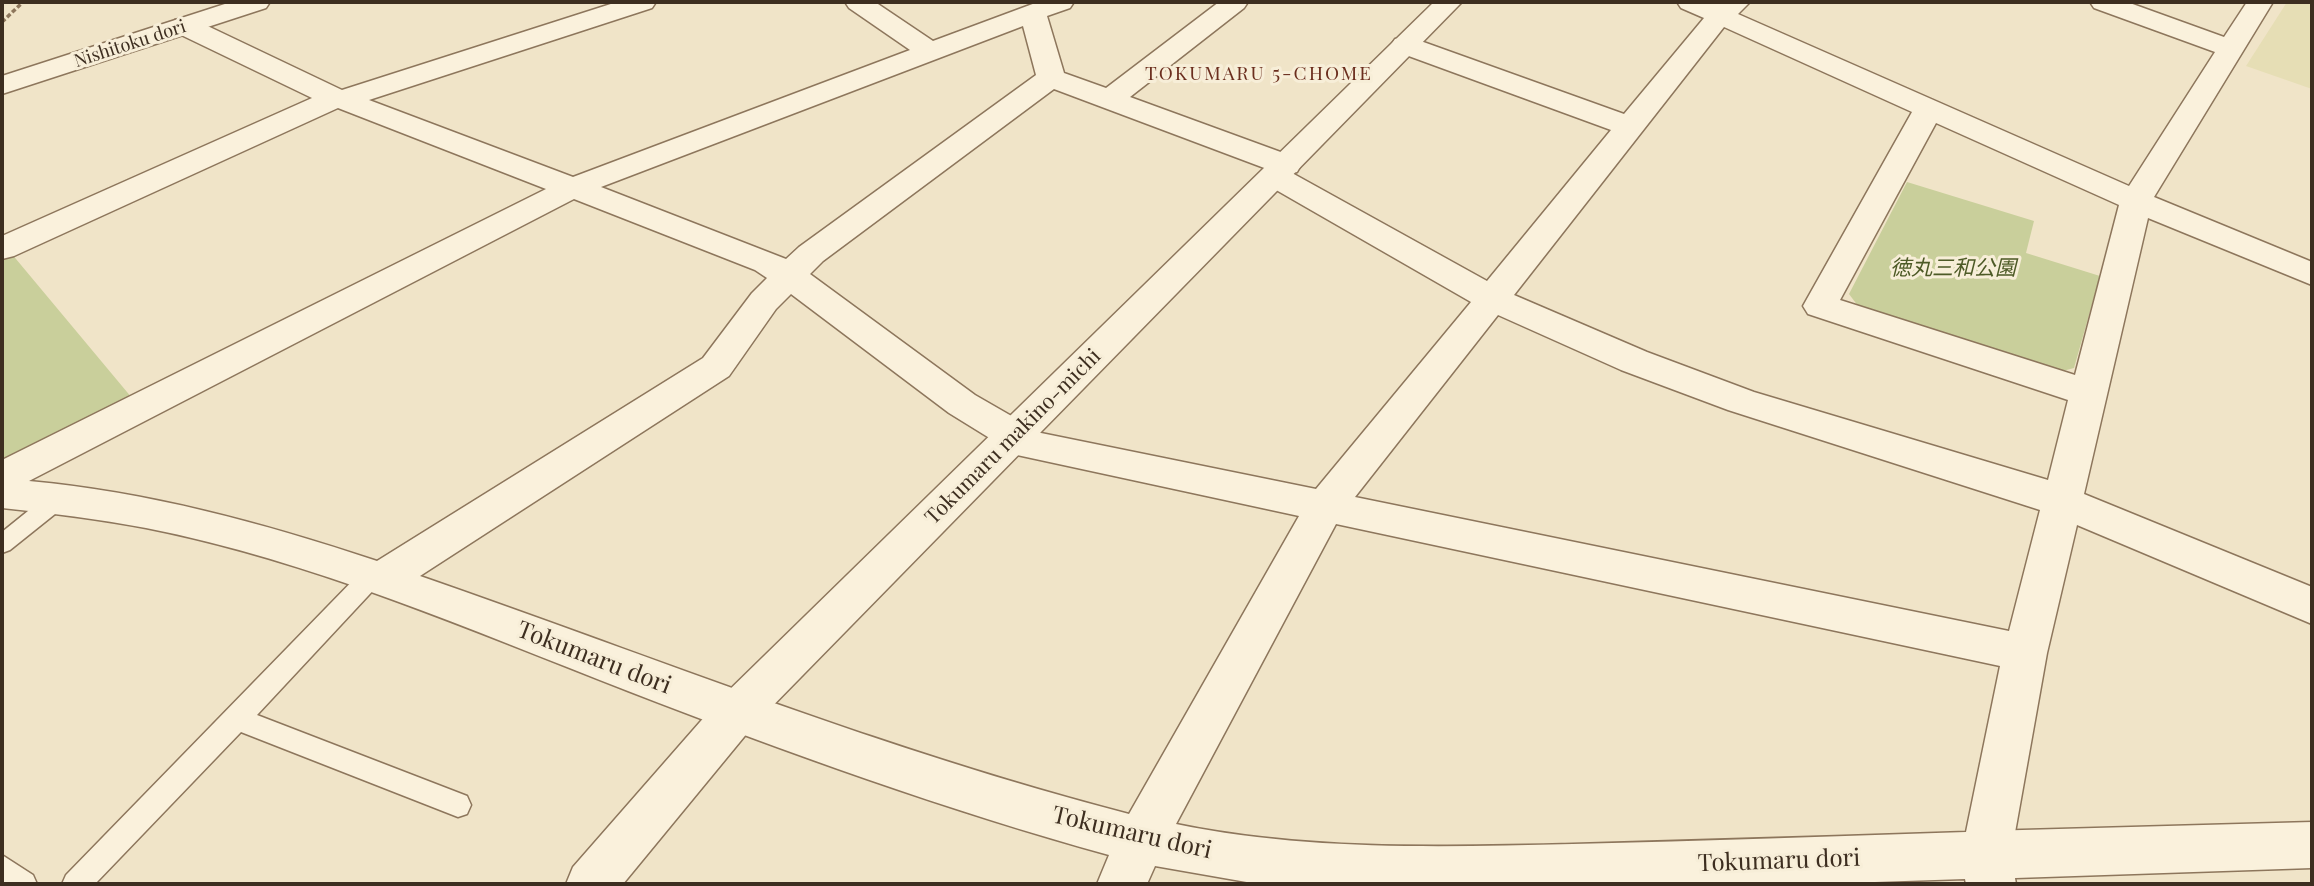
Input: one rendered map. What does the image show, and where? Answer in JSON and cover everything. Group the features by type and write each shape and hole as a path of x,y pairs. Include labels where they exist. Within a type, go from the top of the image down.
{"street":[{"name":"Nishitoku dori","path":"2,85 173,17 257,2"},
{"path":"2,249 318,104 374,90 643,2"},
{"path":"858,2 930,51"},
{"path":"1109,100 1235,2"},
{"name":"Tokumaru makino-michi","path":"591,884 737,712 1449,2"},
{"path":"2103,2 2231,49"},
{"path":"1988,870 2025,653 2136,201 2260,2"},
{"path":"1122,884 1141,840 1325,507 1631,127 1716,6 1929,108 2136,201 2312,274"},
{"path":"2,477 574,187 1047,7 1051,78"},
{"path":"173,17 327,94 342,97 767,262 818,293 976,416 1031,445 2025,653"},
{"path":"1405,45 1631,127"},
{"path":"1051,78 1280,170 1492,299 1634,360 1741,401 2062,501 2312,606"},
{"path":"378,577 716,367 764,301 811,254 1051,78"},
{"path":"1929,108 1820,306 2088,393"},
{"name":"Tokumaru dori","path":"2,493 62,496 118,505 191,523 378,577 737,712 945,785 1141,840 1243,858 1346,870 1485,877 1988,870 2312,845"}],"lane":[{"path":"2,544 62,496"},
{"path":"76,884 378,577"},
{"path":"237,719 458,805"},
{"path":"2,868 23,884"}],"path":[{"path":"2,22 23,2"}],"shaded area":[{"path":"2287,2 2312,2 2312,89 2246,66"}],"green space":[{"name":"徳丸三和公園","path":"1907,182 2034,221 2026,253 2100,276 2074,368 2055,373 1861,310 1849,294"},
{"path":"11,253 132,398 12,458 2,457 2,258"}],"district":[{"name":"TOKUMARU 5-CHOME","path":"1259,74"}]}
